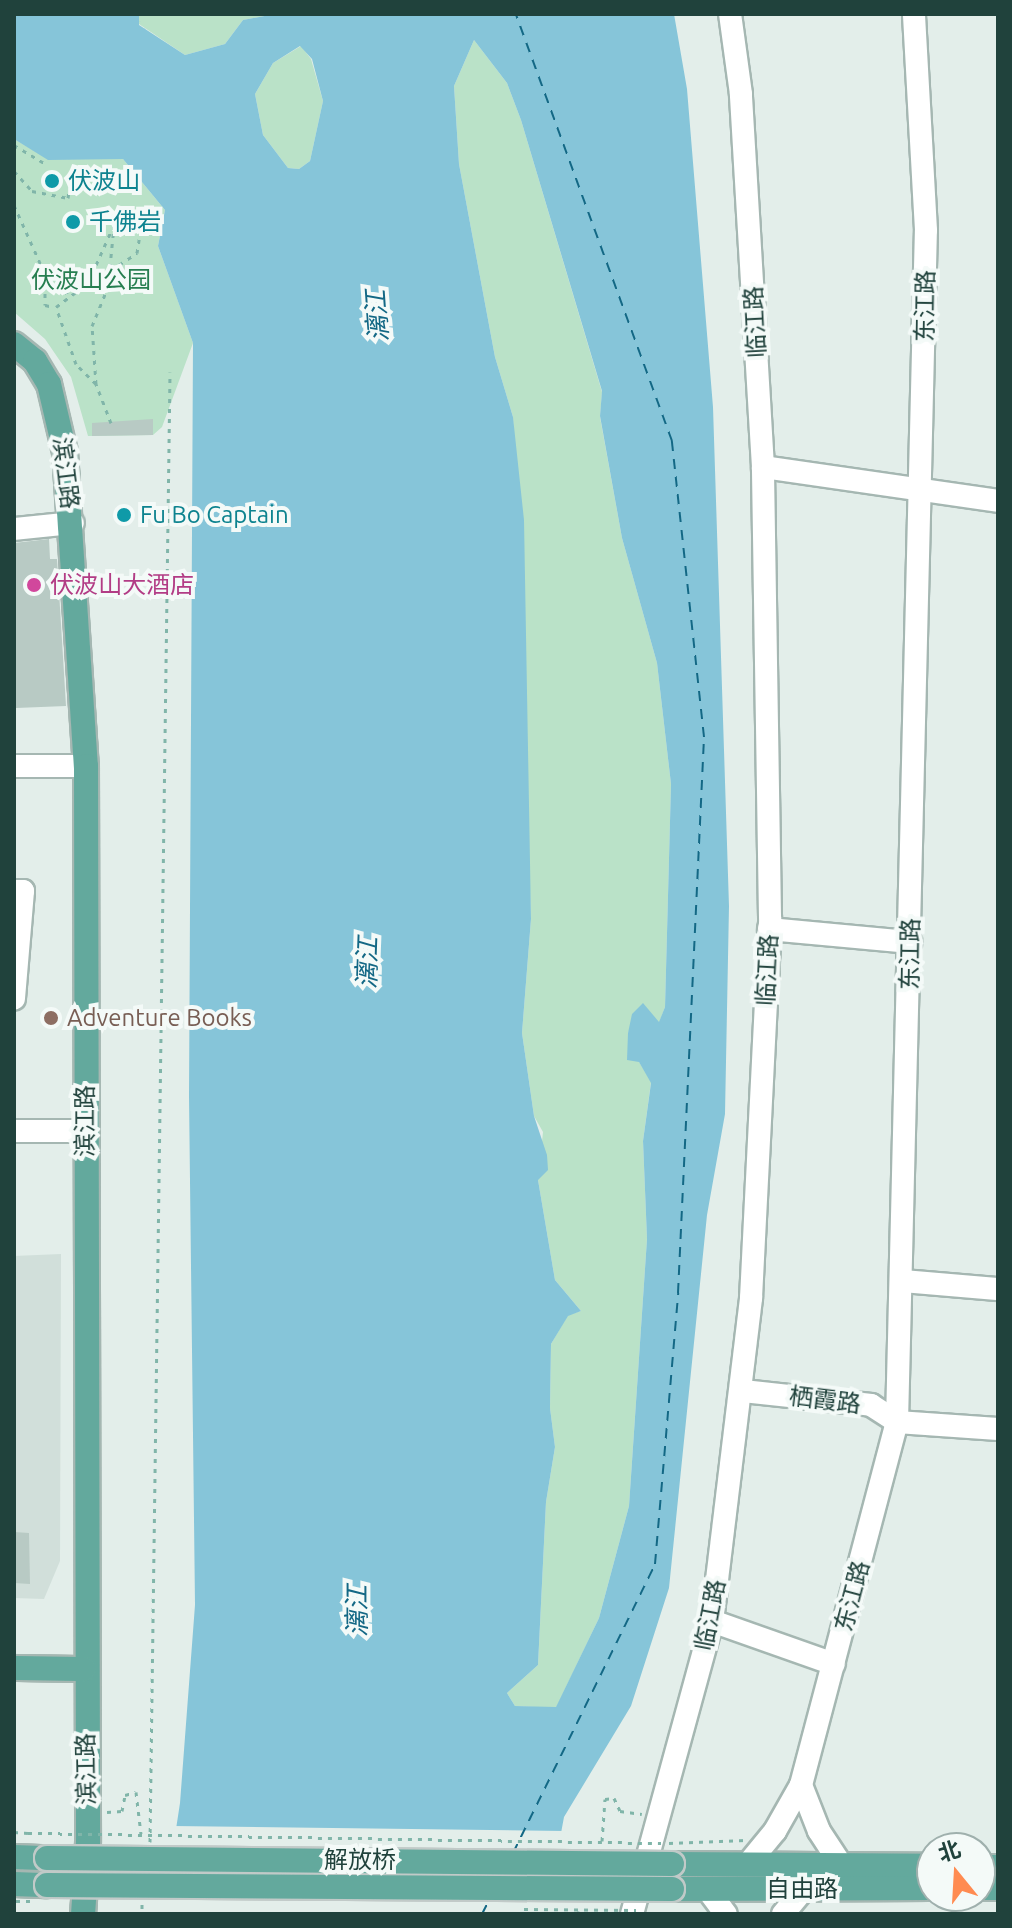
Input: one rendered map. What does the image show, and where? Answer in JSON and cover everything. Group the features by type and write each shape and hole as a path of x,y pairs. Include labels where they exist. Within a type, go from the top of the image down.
{"main road":[{"name":"滨江路","path":"14,344 35,361 57,408 73,523 86,766 84,1663 88,1843 83,1914"},
{"path":"14,1656 84,1663"},
{"path":"14,1668 84,1663"},
{"name":"解放桥","path":"14,1857 668,1865"},
{"name":"自由路","path":"668,1865 916,1866"},
{"name":"自由路","path":"668,1865 707,1889 916,1888"},
{"name":"解放桥","path":"14,1884 668,1865"}],"street":[{"name":"临江路","path":"632,1914 712,1621 743,1391 769,929 763,467 741,94 730,14"},
{"name":"东江路","path":"747,1865 770,1838 801,1785 896,1427 922,489 926,230 914,14"},
{"path":"763,467 998,501"},
{"path":"14,529 73,523"},
{"path":"14,766 86,766"},
{"path":"14,891 23,891 14,999"},
{"path":"769,929 910,942"},
{"path":"14,1131 85,1131"},
{"path":"902,1281 998,1289"},
{"name":"栖霞路","path":"743,1391 871,1405 896,1427 998,1438"},
{"name":"栖霞路","path":"896,1427 998,1429"},
{"path":"712,1621 834,1664"},
{"path":"801,1785 819,1831 842,1866"},
{"path":"707,1889 726,1914"},
{"path":"783,1914 804,1889"}],"path":[{"path":"14,145 44,163"},
{"path":"14,171 32,191 68,198 69,191"},
{"path":"14,205 45,274 45,305 56,307 88,283 114,226 111,270 92,326 96,384 111,423"},
{"path":"111,270 137,253 141,227"},
{"path":"66,290 68,298"},
{"path":"56,307 76,364 96,384"},
{"path":"150,1856 170,372"},
{"path":"122,1811 125,1795 139,1794 141,1834"},
{"path":"602,1841 605,1799 614,1798 620,1811"},
{"path":"14,1832 602,1841 668,1865 770,1838"},
{"path":"148,1900 148,1914"},
{"path":"142,1904 142,1914"}],"shaded area":[{"path":"61,1254 60,1561 44,1599 14,1598 14,1256"}],"green space":[{"path":"139,14 275,14 243,20 225,44 185,55 139,24"},
{"path":"474,40 507,83 521,120 602,392 600,417 622,538 657,663 671,784 665,1007 659,1023 643,1004 628,1033 631,1048 651,1082 643,1141 647,1239 629,1506 599,1618 556,1708 515,1706 507,1693 538,1665 546,1502 555,1447 550,1408 551,1344 568,1315 581,1311 555,1280 538,1180 543,1132 534,1116 522,1033 531,919 513,417 495,357 459,164 454,86"},
{"path":"301,46 311,59 323,101 310,161 299,169 288,168 263,135 255,94 273,63"},
{"name":"伏波山公园","path":"14,139 48,159 123,159 165,210 158,246 193,343 162,427 153,435 88,436 71,377 45,339 14,312"}],"water":[{"name":"漓江","path":"14,14 139,14 139,25 185,55 225,44 243,20 275,14 674,14 687,89 713,407 729,906 725,1114 707,1215 669,1588 631,1706 564,1817 546,1914 163,1914 180,1803 195,1605 189,1096 193,343 158,246 165,210 123,159 48,160 14,139","holes":["474,40 507,83 521,120 602,391 600,416 622,538 657,663 671,784 665,1007 659,1022 643,1003 632,1014 628,1033 627,1060 639,1062 651,1083 643,1141 647,1239 629,1506 599,1618 556,1707 515,1706 507,1693 538,1665 546,1502 555,1447 550,1408 551,1344 568,1316 581,1311 555,1280 538,1180 548,1170 547,1155 534,1116 522,1033 531,919 524,520 513,417 495,357 459,164 454,86","300,46 312,59 323,101 310,161 299,169 288,168 263,135 255,94 273,63"]}],"pier":[{"path":"173,1826 565,1831 550,1914 159,1914"}],"building":[{"path":"153,419 153,435 92,436 92,423"},
{"path":"49,539 50,559 57,559 66,706 16,708 14,543"},
{"path":"14,1532 29,1533 30,1584 14,1583"}],"ferry route":[{"path":"513,1853 655,1564 678,1293 704,737 672,441 516,14"},
{"path":"482,1914 490,1898"}],"place":[{"name":"伏波山","path":"52,181"},
{"name":"千佛岩","path":"73,222"},
{"name":"Fu Bo Captain","path":"124,515"},
{"name":"伏波山大酒店","path":"34,585"},
{"name":"Adventure Books","path":"51,1018"}]}
